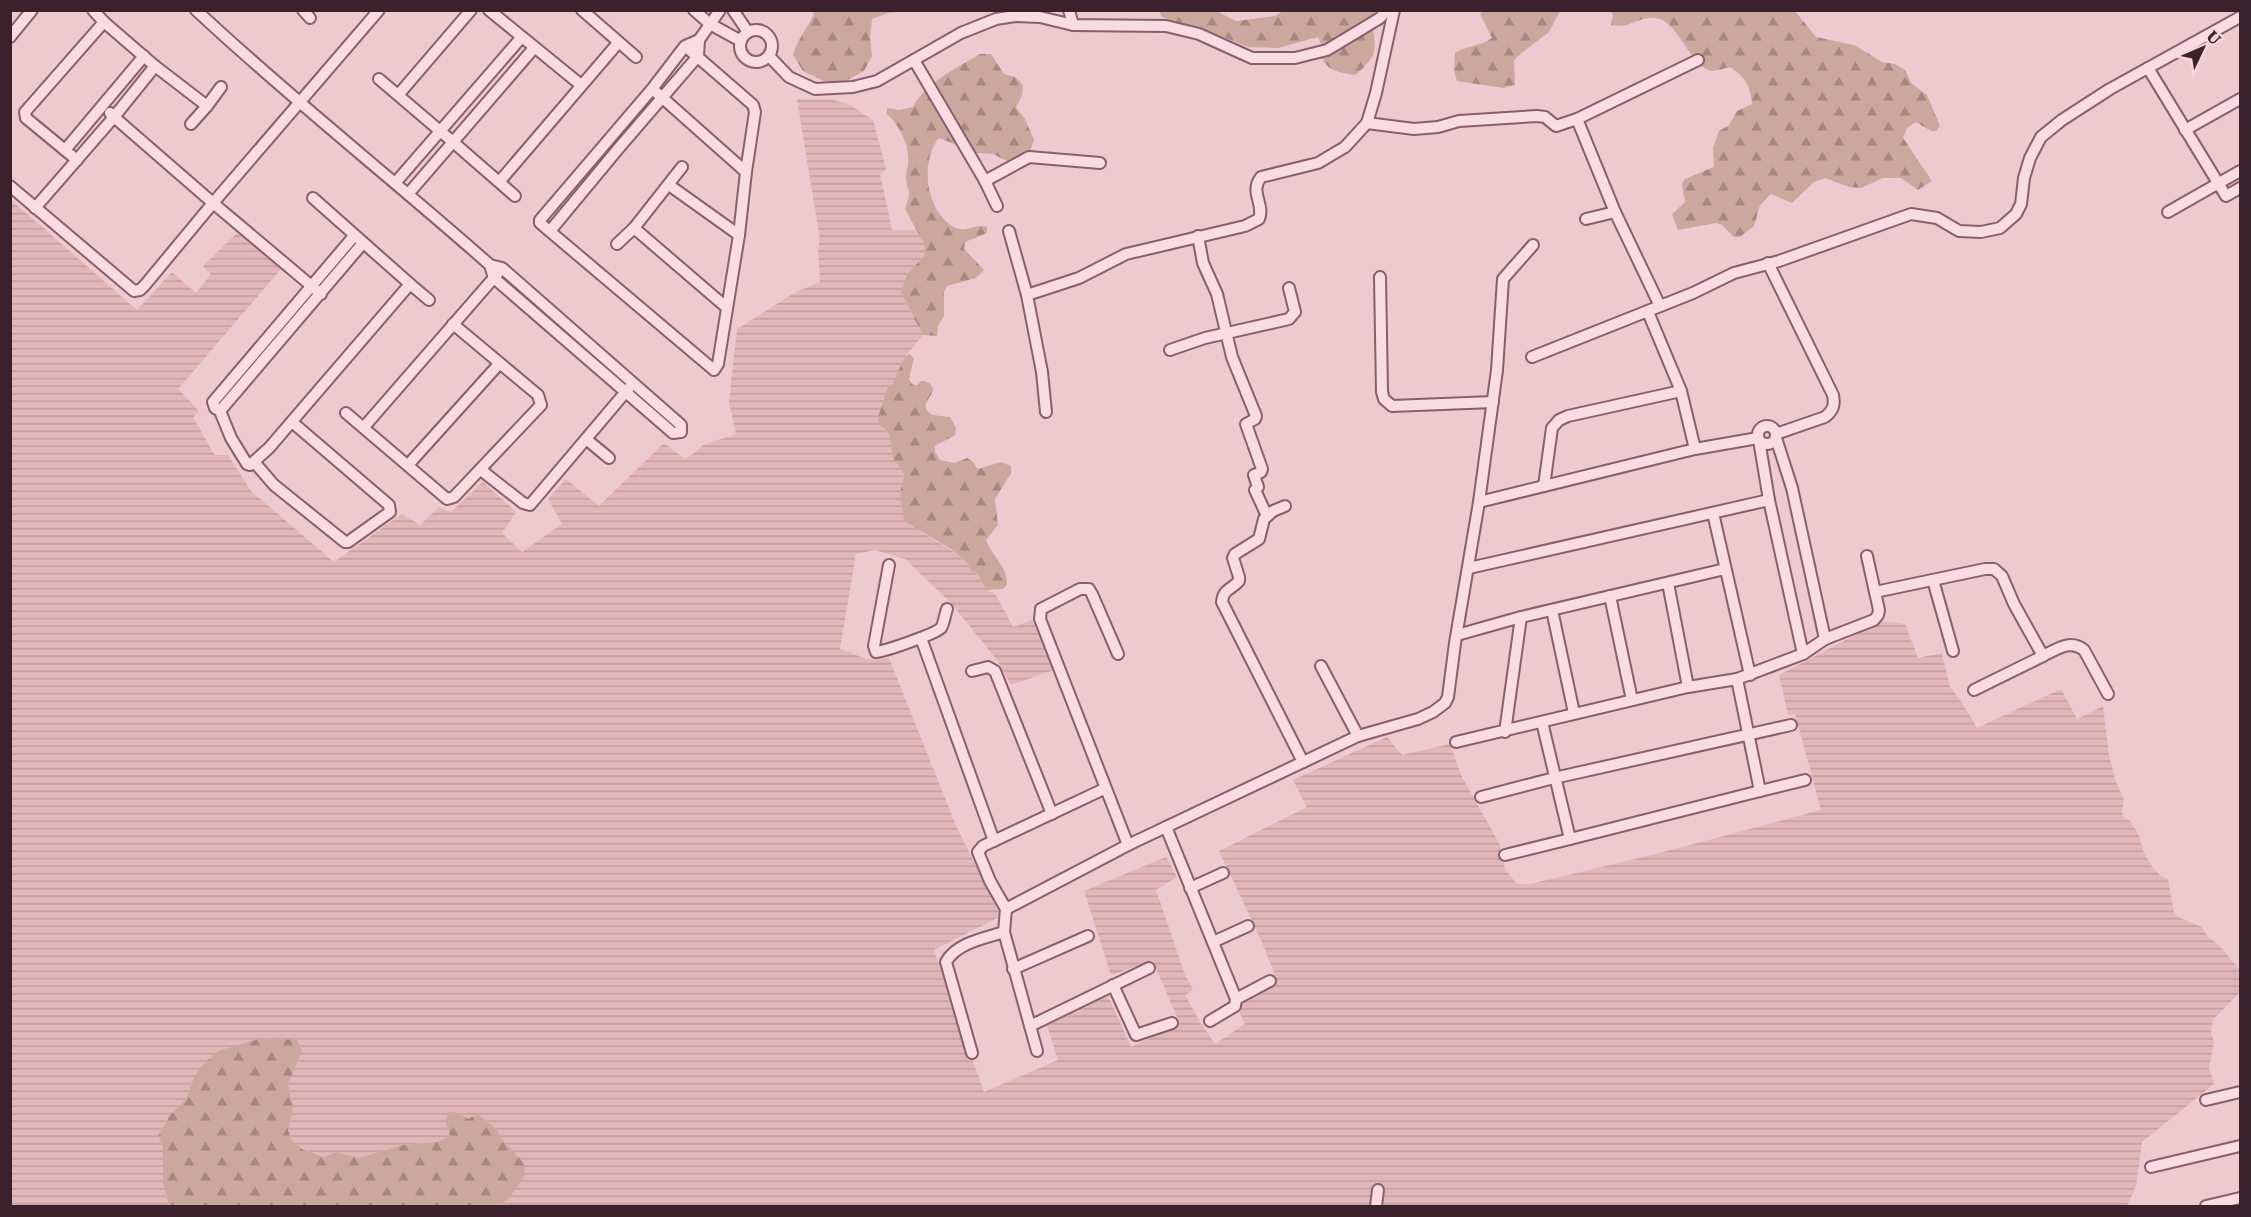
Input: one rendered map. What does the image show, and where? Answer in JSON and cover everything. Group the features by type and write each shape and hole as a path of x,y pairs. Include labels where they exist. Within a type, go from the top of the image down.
{"street":[{"path":"10,37 32,10"},
{"path":"93,10 155,66 207,106"},
{"path":"10,186 134,291 140,290 379,10"},
{"path":"399,94 471,10"},
{"path":"489,10 580,85"},
{"path":"582,10 636,57"},
{"path":"694,10 710,24 744,36 762,32 771,42 769,56 762,62 754,62 746,58 740,50 744,36 733,10"},
{"path":"550,231 698,56 699,40 720,10"},
{"path":"1070,10 1073,25"},
{"path":"769,56 789,77 816,89 853,87 877,81 961,33 996,19 1039,14 1073,25 1166,26 1199,34 1252,58 1295,57 1327,50 1380,18 1387,10"},
{"path":"1027,295 1079,278 1126,254 1245,226 1259,219 1261,210 1255,193 1256,183 1261,177 1318,163 1345,147 1367,123 1394,10"},
{"path":"202,12 299,102 409,193 490,265 502,268 632,384 681,424 681,432 674,433 625,393 494,278 490,265"},
{"path":"1532,357 1648,312 1734,273 1779,261 1911,214 1937,218 1959,231 1981,232 2000,228 2016,214 2030,158 2041,137 2062,120 2110,89 2241,17"},
{"path":"77,160 26,118 25,112 104,22"},
{"path":"396,182 522,38"},
{"path":"685,46 755,108 739,235 718,364 714,370 540,223 540,220 685,46 699,40"},
{"path":"500,181 618,42"},
{"path":"409,193 534,48"},
{"path":"65,150 144,56"},
{"path":"914,60 985,181 997,206"},
{"path":"1367,123 1414,129 1438,127 1459,121 1537,116 1545,117 1556,126 1577,119 1698,60"},
{"path":"35,208 155,66"},
{"path":"2148,69 2226,196 2241,188"},
{"path":"379,79 515,196"},
{"path":"191,124 221,87"},
{"path":"652,88 746,172"},
{"path":"2186,130 2241,99"},
{"path":"103,107 316,290"},
{"path":"1577,119 1615,212 1660,306"},
{"path":"985,181 1029,157 1100,162"},
{"path":"617,244 634,228 682,167"},
{"path":"2168,212 2241,171"},
{"path":"669,185 739,235"},
{"path":"313,198 429,300"},
{"path":"1586,219 1615,212"},
{"path":"634,228 726,307"},
{"path":"1009,231 1027,295 1042,372 1046,412"},
{"path":"1198,236 1204,269 1217,294 1232,357 1256,416 1246,424 1262,469 1254,475 1258,488 1255,490 1267,516"},
{"path":"359,240 213,402 215,408 220,411 245,462 250,465 255,463 410,284"},
{"path":"1006,909 1128,845 1358,736 1418,719 1445,704 1469,568 1493,402 1503,279 1533,245"},
{"path":"1768,263 1833,395 1834,403 1830,413 1825,417 1776,436"},
{"path":"364,427 502,268"},
{"path":"1380,277 1383,399 1392,406 1493,402"},
{"path":"1170,350 1227,333 1289,319 1293,316 1294,308 1289,288"},
{"path":"1648,312 1681,391 1695,449"},
{"path":"346,413 450,499 454,497 541,405 538,395 453,324"},
{"path":"408,465 499,364"},
{"path":"481,470 530,506 632,384"},
{"path":"1544,486 1552,428 1559,420 1568,416 1681,391"},
{"path":"255,463 274,484 345,542 390,512 389,505 292,422"},
{"path":"1803,654 1769,500 1759,439 1760,429 1765,426 1771,427 1776,436 1792,488 1825,639"},
{"path":"586,439 609,458"},
{"path":"1479,502 1695,449 1759,439"},
{"path":"1469,568 1769,500"},
{"path":"1286,506 1267,516 1262,522 1259,539 1235,554 1233,558 1239,581 1222,595 1222,602 1304,762"},
{"path":"1713,513 1750,675"},
{"path":"1456,742 1688,687 1737,679 1803,654 1825,639 1874,620 1878,615 1879,610 1868,556"},
{"path":"889,565 874,650 880,652 921,638 942,626 947,609"},
{"path":"1457,636 1521,617 1725,569"},
{"path":"1875,592 1994,569 2002,576 2014,604 2043,656"},
{"path":"1933,580 1953,651"},
{"path":"1668,583 1688,687"},
{"path":"1118,654 1089,589 1085,587 1080,589 1041,609 1040,619 1104,789 1128,845"},
{"path":"1610,596 1632,700"},
{"path":"1552,610 1574,713"},
{"path":"1505,732 1521,617"},
{"path":"921,638 994,841"},
{"path":"1974,690 2069,644 2077,645 2084,650 2108,694"},
{"path":"1321,666 1358,736"},
{"path":"972,671 988,667 995,671 1052,814"},
{"path":"1737,679 1760,791"},
{"path":"1542,722 1570,839"},
{"path":"1481,798 1554,778 1791,725"},
{"path":"1505,855 1805,780"},
{"path":"1037,1051 1004,932 1006,909 990,881 978,852 983,846 1104,789"},
{"path":"1166,827 1236,999 1235,1006 1210,1021"},
{"path":"1190,888 1223,873"},
{"path":"1213,942 1248,926"},
{"path":"972,1053 946,962 950,955 962,946 1004,932"},
{"path":"1013,969 1088,936"},
{"path":"1030,1026 1149,968"},
{"path":"1236,999 1270,981"},
{"path":"1113,986 1136,1035 1172,1023"},
{"path":"2206,1100 2241,1092"},
{"path":"2151,1167 2241,1146"},
{"path":"1376,1206 1378,1190"},
{"path":"2206,1206 2241,1198"}],"shaded area":[{"path":"797,99 831,99 850,105 873,120 886,169 880,174 892,230 916,230 924,244 925,255 907,274 901,293 923,335 904,358 893,383 887,389 882,428 889,434 893,459 902,469 904,478 900,493 904,521 966,562 988,590 996,595 1013,627 1032,620 1054,670 1011,685 997,660 951,603 905,559 875,550 856,554 840,649 869,660 889,658 957,828 1001,916 934,950 984,1092 1058,1060 1047,1026 1108,996 1131,1047 1180,1024 1153,961 1111,975 1084,891 1166,857 1177,877 1156,890 1185,975 1193,990 1185,995 1215,1044 1245,1024 1239,1011 1241,999 1277,980 1261,940 1219,851 1307,807 1293,780 1387,737 1402,755 1450,744 1462,777 1499,843 1505,869 1517,884 1530,884 1656,854 1821,810 1795,714 1788,715 1779,675 1882,621 1905,624 1918,658 1942,653 1950,687 1977,728 2061,689 2077,719 2103,706 2109,755 2116,782 2124,800 2123,817 2129,820 2138,833 2144,853 2153,868 2168,879 2174,912 2178,917 2202,927 2208,937 2219,945 2240,970 2240,992 2213,1020 2211,1032 2214,1043 2209,1068 2214,1084 2142,1142 2136,1186 2127,1206 499,1206 510,1197 524,1163 496,1129 468,1119 459,1113 446,1124 450,1136 437,1142 403,1145 358,1158 336,1152 324,1157 302,1149 292,1141 288,1130 293,1107 288,1084 302,1051 194,1077 186,1099 169,1116 158,1136 163,1147 163,1184 169,1206 11,1206 10,199 137,310 172,272 196,293 211,274 203,266 237,233 281,269 178,389 199,411 193,418 215,455 228,455 251,491 334,562 402,514 420,525 439,507 451,512 483,482 516,512 502,533 522,552 562,524 548,499 566,479 599,506 664,443 685,459 703,445 736,434 729,402 737,329 796,292 820,282 818,249 820,239"}],"green space":[{"path":"1159,10 1216,11 1236,21 1275,16 1283,11 1380,11 1372,20 1375,45 1372,57 1355,75 1335,70 1327,65 1322,56 1318,37 1278,48 1248,47 1202,28 1177,25 1161,16"},
{"path":"1484,10 1560,11 1549,32 1514,61 1515,85 1503,88 1457,81 1454,70 1455,53 1492,38 1480,14"},
{"path":"812,11 904,11 888,13 872,19 870,38 872,56 864,71 840,84 828,83 803,71 793,55 814,14"},
{"path":"1610,11 1795,11 1816,37 1854,45 1882,62 1895,64 1906,71 1911,83 1927,95 1940,126 1936,131 1931,131 1916,122 1907,128 1903,138 1932,181 1918,190 1901,178 1883,178 1861,188 1849,187 1825,178 1814,182 1792,203 1771,194 1760,205 1754,226 1740,237 1734,237 1722,225 1716,223 1678,230 1672,214 1685,202 1682,184 1685,179 1714,167 1713,148 1719,131 1729,125 1737,111 1752,104 1750,92 1743,78 1730,67 1712,71 1705,68 1664,21 1651,18 1625,25 1611,25 1613,14"},
{"path":"980,54 991,54 1004,74 1015,77 1023,85 1022,96 1016,107 1025,119 1034,140 1030,152 1007,161 993,154 977,153 939,138 933,148 929,160 929,187 938,211 956,228 983,226 987,227 987,233 965,242 964,249 984,270 976,278 947,286 944,291 944,316 938,326 937,336 923,335 901,293 907,274 925,255 924,244 905,209 909,196 906,176 908,157 906,143 900,130 887,114 887,108 899,110 913,107 918,98 933,83"},
{"path":"909,354 914,358 909,379 912,384 917,386 921,381 925,381 933,389 926,402 926,408 932,415 950,417 956,428 955,435 935,446 935,452 940,460 955,463 967,458 978,469 1001,462 1011,466 1011,473 995,499 998,525 986,540 1005,572 1007,585 1003,589 988,590 975,571 972,572 966,562 951,549 904,521 900,493 904,477 902,469 893,459 889,434 880,425 878,418 887,389 893,383 904,358"},
{"path":"262,1038 297,1040 302,1051 288,1084 293,1107 288,1130 292,1141 302,1149 324,1157 336,1152 358,1158 403,1145 437,1142 450,1136 446,1124 448,1112 459,1113 468,1119 478,1114 496,1129 524,1163 525,1175 510,1197 499,1206 169,1206 163,1184 163,1147 158,1136 169,1116 186,1099 194,1077 201,1067 218,1051"}]}
